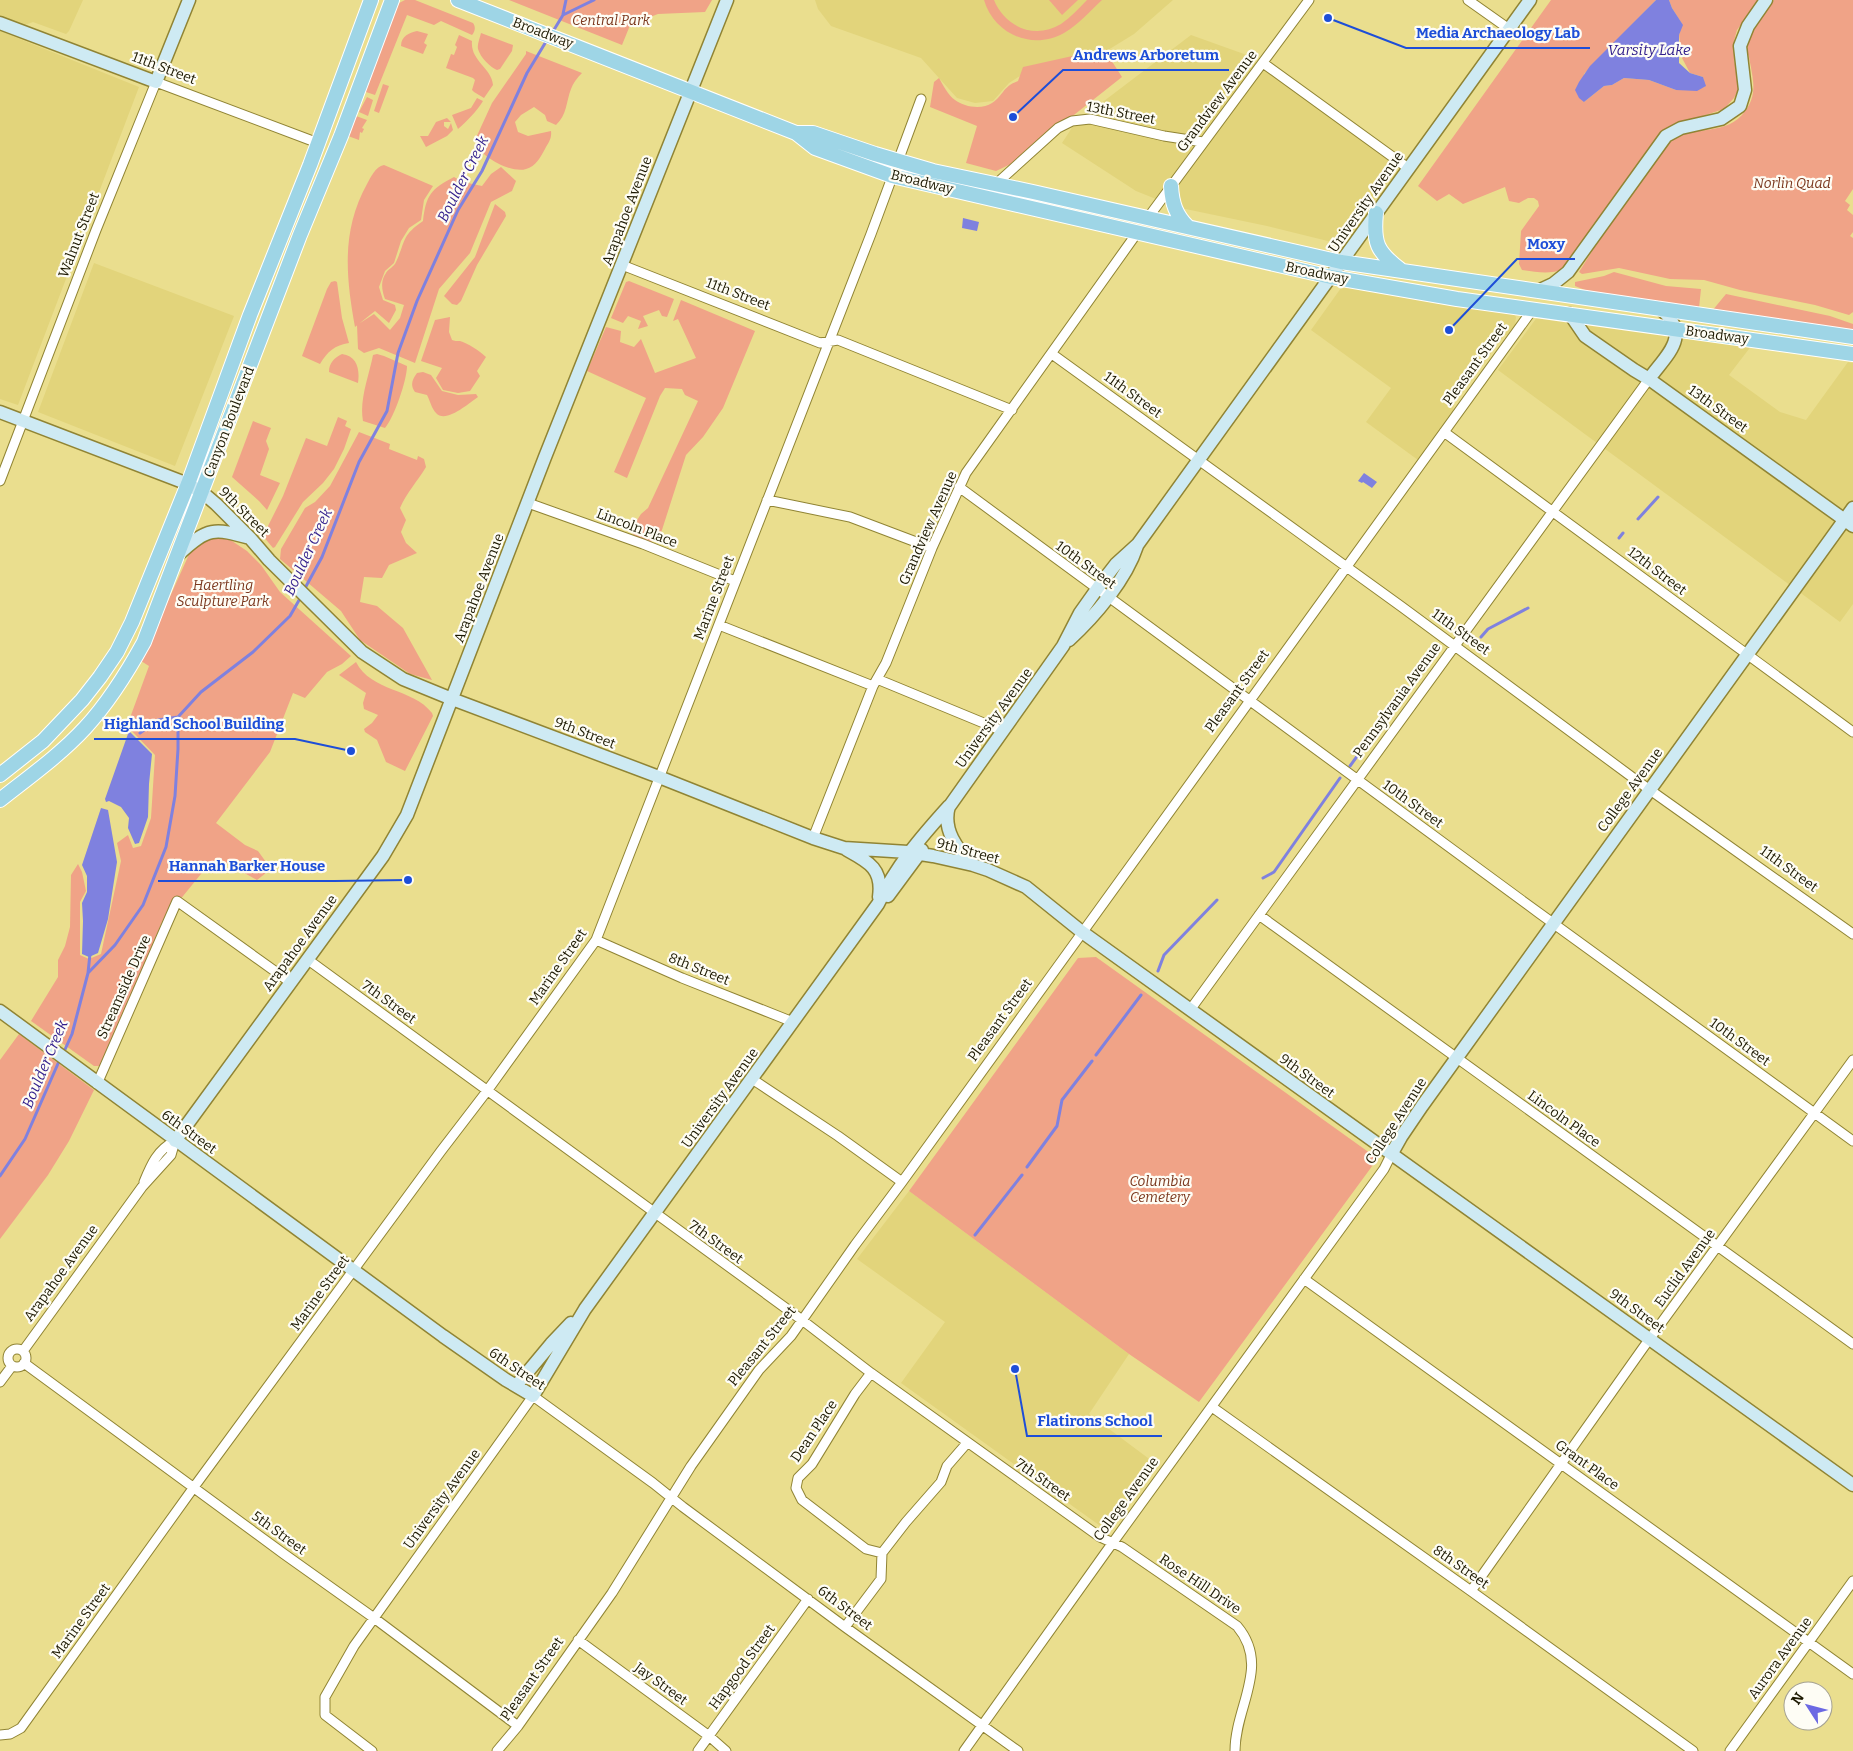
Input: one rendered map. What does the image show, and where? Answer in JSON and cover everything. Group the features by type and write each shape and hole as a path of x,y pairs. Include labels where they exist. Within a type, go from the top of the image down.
{"main road":[{"name":"Canyon Boulevard","path":"0,775 43,741 64,720 100,677 132,622 188,484 250,315 318,143 371,0"},
{"name":"Canyon Boulevard","path":"0,800 85,728 131,667 144,642 392,0"},
{"name":"Broadway","path":"458,0 796,133 815,148 892,176 1331,277 1457,299 1853,354"},
{"name":"Broadway","path":"796,133 813,133 934,172 996,184 1342,262 1853,337"},
{"path":"1171,186 1174,208 1188,227"},
{"path":"1376,213 1375,239 1379,248 1388,260 1404,272"},
{"path":"1109,226 1140,224 1147,219"},
{"path":"1533,309 1546,300 1566,295"}],"street":[{"name":"Walnut Street","path":"0,482 96,230 189,0"},
{"name":"Arapahoe Avenue","path":"23,1351 142,1187 154,1160 164,1147 175,1141 383,856 398,831 415,796 528,503 727,0"},
{"name":"Grandview Avenue","path":"1147,219 1309,0"},
{"path":"1468,0 1509,29"},
{"name":"University Avenue","path":"372,1751 324,1716 325,1697 354,1646 533,1396 585,1308 878,904 892,892 913,853 949,806 1063,646 1080,614 1096,590 1112,569 1138,544 1530,0"},
{"path":"1538,291 1552,284 1568,272 1666,136 1681,128 1721,119 1740,106 1745,90 1745,77 1740,60 1740,46 1748,26 1766,0"},
{"name":"11th Street","path":"0,23 318,143"},
{"path":"133,73 148,71 157,67 162,64 168,52"},
{"path":"1263,63 1408,168"},
{"name":"Marine Street","path":"0,1735 10,1734 21,1728 194,1487 487,1091 596,940 921,99"},
{"name":"13th Street","path":"996,184 1058,128 1072,120 1090,119 1164,136 1203,142"},
{"name":"Grandview Avenue","path":"813,838 875,682 886,663 932,548 966,473 1138,233"},
{"name":"11th Street","path":"622,266 820,342 841,341 1012,410"},
{"name":"Pleasant Street","path":"497,1751 518,1726 612,1594 690,1466 759,1370 791,1336 1533,309"},
{"path":"1661,310 1669,316 1677,330"},
{"name":"13th Street","path":"1570,314 1585,336 1650,379 1849,523"},
{"name":"Pennsylvania Avenue","path":"1190,1010 1650,379 1670,350 1677,335 1677,330"},
{"name":"11th Street","path":"1052,354 1456,646 1649,789 1853,934"},
{"name":"9th Street","path":"0,412 188,484 203,493 362,652 417,685 813,838 844,848 913,853 972,865 1000,874 1026,887 1082,932 1853,1485"},
{"name":"12th Street","path":"1444,432 1853,732"},
{"name":"10th Street","path":"959,487 1096,590 1250,700 1553,924 1853,1141"},
{"path":"767,500 850,517 932,548"},
{"name":"Lincoln Place","path":"528,503 643,544 736,581"},
{"name":"College Avenue","path":"964,1751 1112,1543 1384,1169 1401,1136 1649,789 1747,655 1849,523 1853,508"},
{"path":"179,554 196,539 210,532 227,532 250,538"},
{"name":"University Avenue","path":"1063,646 1087,624 1107,598 1127,570 1138,544"},
{"path":"719,625 1003,731"},
{"path":"949,806 948,822 951,837 972,865"},
{"path":"844,848 868,862 877,871 880,884 878,904"},
{"name":"Streamside Drive","path":"97,1084 177,900 290,982"},
{"name":"Lincoln Place","path":"1259,915 1853,1344"},
{"name":"8th Street","path":"596,940 682,978 792,1022"},
{"name":"7th Street","path":"307,959 654,1214 802,1320 967,1443 1100,1537 1112,1543"},
{"name":"6th Street","path":"0,1011 175,1141 516,1386 533,1396 846,1627 1018,1751"},
{"name":"Euclid Avenue","path":"1471,1591 1650,1339 1853,1060"},
{"path":"752,1079 838,1136 902,1182"},
{"name":"Grant Place","path":"1304,1280 1853,1674"},
{"name":"University Avenue","path":"516,1386 551,1344 585,1308"},
{"path":"16,1349 23,1351 26,1357 24,1363 20,1367 12,1366 8,1358 10,1352 16,1349"},
{"name":"5th Street","path":"24,1363 374,1618 518,1726"},
{"path":"0,1382 12,1366"},
{"name":"Dean Place","path":"871,1373 855,1394 812,1464 798,1478 796,1488 802,1500 866,1549 882,1553"},
{"name":"8th Street","path":"1212,1407 1693,1751"},
{"path":"846,1627 881,1579 882,1553 941,1482 948,1466 967,1443"},
{"name":"Rose Hill Drive","path":"1112,1543 1122,1547 1229,1620 1245,1635 1252,1652 1252,1671 1238,1722 1235,1751"},
{"name":"Aurora Avenue","path":"1730,1751 1853,1581"},
{"name":"Hapgood Street","path":"698,1751 808,1599"},
{"name":"Jay Street","path":"578,1640 709,1736 726,1751"}],"shaded area":[{"path":"0,0 83,0 66,34 33,22 22,26 0,16"},
{"path":"815,0 1173,0 1134,34 1095,58 1028,71 1009,83 993,101 975,103 957,98 921,58 831,26 818,9"},
{"path":"0,31 139,87 18,405 0,399"},
{"path":"1191,35 1244,54 1398,167 1344,245 1267,226 1176,207 1136,191 1062,143 1075,123"},
{"path":"94,263 234,316 175,466 38,412"},
{"path":"1346,286 1513,313 1516,317 1515,325 1507,335 1504,335 1454,404 1453,411 1418,460 1366,422 1391,388 1311,330 1341,288"},
{"path":"1538,316 1752,345 1729,375 1780,412 1806,420 1848,362 1853,363 1853,604 1840,622 1498,370"},
{"path":"909,1191 1129,1354 1089,1414 1156,1464 1106,1530 901,1383 945,1322 857,1259"}],"green space":[{"path":"405,0 415,0 473,23 474,32 472,35 441,21 434,25 407,15 375,95 363,91 397,4"},
{"name":"Central Park","path":"509,0 712,0 705,12 658,14 650,17 633,18 622,45"},
{"path":"984,0 994,0 1005,17 1013,24 1031,31 1041,31 1061,24 1087,0 1102,0 1069,30 1052,38 1039,40 1016,36 1005,30 989,12"},
{"path":"1049,0 1078,0 1062,15"},
{"path":"1551,0 1656,0 1584,74 1584,102 1604,86 1612,85 1624,78 1649,80 1676,90 1705,87 1703,77 1690,73 1682,58 1679,35 1682,24 1669,0 1759,0 1737,30 1734,41 1734,59 1739,88 1734,98 1724,109 1678,124 1563,269 1543,272 1522,270 1519,264 1521,231 1539,206 1538,201 1534,198 1528,198 1519,203 1509,201 1505,187 1463,204 1449,194 1437,201 1418,186"},
{"name":"Norlin Quad","path":"1774,0 1853,0 1853,189 1845,201 1850,205 1847,210 1853,215 1853,232 1850,236 1853,238 1853,312 1849,315 1815,305 1740,290 1704,280 1670,279 1619,268 1582,274 1579,272 1669,143 1677,137 1686,134 1725,126 1734,122 1742,115 1753,94 1752,73 1747,49 1748,41 1758,22"},
{"path":"417,31 428,34 424,43 427,45 423,54 401,46 404,37"},
{"path":"481,33 513,45 512,51 500,69 497,70 492,67 483,59 479,52 478,45"},
{"path":"459,35 472,41 474,54 492,79 493,85 484,98 472,90 475,80 473,78 446,68 451,54 454,55"},
{"path":"1104,49 1122,77 1013,163 996,171 966,163 977,126 930,107 934,82 939,78 955,100 968,106 983,106 992,103 1006,88 1018,81 1023,67"},
{"path":"526,51 582,73 573,85 564,113 556,125 547,121 545,115 534,107 521,115 515,122 518,132 528,136 551,131 550,141 541,156 529,168 520,170 504,166 488,158 477,146 475,140 492,103 526,54"},
{"path":"383,84 389,86 379,113 374,111"},
{"path":"367,97 373,100 368,116 359,112"},
{"path":"477,98 483,101 472,116 458,129 452,115 471,108"},
{"path":"356,116 367,120 362,128 364,129 362,133 360,132 359,140 348,136"},
{"path":"447,118 451,122 444,122 444,126 448,129 451,123 453,130 447,136 426,147 420,136 428,136 436,122"},
{"path":"384,165 433,186 424,200 421,220 409,228 401,241 394,263 385,271 379,287 383,300 395,305 396,310 389,323 375,311 355,327 349,290 349,237 353,219 367,184 376,170"},
{"path":"501,167 516,181 512,191 491,202 470,253 439,289 415,363 379,348 364,353 358,349 357,325 374,314 390,330 400,318 404,305 385,299 382,289 383,279 395,264 407,235 423,221 426,205 431,194 440,185 454,177 463,182 482,186 491,174"},
{"path":"495,204 505,212 506,216 477,265 461,301 457,305 452,304 444,296 475,257"},
{"path":"1614,272 1666,286 1701,289 1699,308 1590,292 1575,286 1575,282"},
{"path":"629,281 674,299 667,317 662,316 659,310 643,316 648,326 638,329 641,321 628,316 623,323 611,318 626,282"},
{"path":"331,282 337,282 342,318 349,343 340,345 332,350 320,364 302,356 327,289"},
{"path":"1726,294 1830,316 1853,324 1853,331 1712,311"},
{"path":"681,300 755,331 723,408 703,437 686,455 661,533 650,543 643,544 630,531 641,514 648,508 698,401 685,395 682,389 665,388 627,478 614,472 646,398 587,371 606,327 621,331 620,342 634,347 641,339 655,373 696,358 678,319 673,321"},
{"path":"450,317 449,332 452,340 466,343 486,357 477,371 480,376 470,391 458,393 443,390 436,378 442,368 421,361 435,320"},
{"path":"342,354 354,360 358,368 358,383 329,372 332,361"},
{"path":"377,354 407,366 399,398 389,423 385,428 363,421 362,413 363,396 373,355"},
{"path":"423,372 431,375 442,391 458,395 476,394 478,397 451,414 440,416 432,407 427,395 415,392 413,389 412,382 414,378 417,373"},
{"path":"338,417 347,421 345,426 351,429 344,449 334,469 323,483 303,502 273,548 263,536 283,496 306,438 327,446"},
{"path":"253,421 271,428 266,441 269,449 260,475 280,483 267,510 232,477"},
{"path":"359,432 390,444 389,449 417,460 418,456 424,459 426,467 400,508 406,520 401,532 406,543 417,553 389,565 382,578 364,577 360,602 377,606 403,628 432,680 410,674 360,640 341,611 280,559 281,549 305,508 315,502 330,486"},
{"name":"Haertling Sculpture Park","path":"217,535 229,539 247,551 261,565 280,592 351,656 342,664 327,672 305,698 293,693 270,752 216,823 245,845 258,851 271,869 257,880 223,861 216,862 205,869 162,922 101,1066 94,1066 31,1021 58,977 58,960 65,946 70,927 71,875 78,864 82,872 86,891 80,902 80,955 89,959 101,954 121,861 117,843 128,835 133,848 141,846 151,818 155,755 127,726 149,666 141,661 191,550 202,538"},
{"path":"356,662 363,672 372,679 414,699 432,713 433,716 405,771 386,762 377,740 365,732 364,729 378,715 364,709 363,703 366,693 339,675"},
{"name":"Columbia Cemetery","path":"1096,957 1374,1156 1374,1163 1370,1169 1199,1402 1129,1354 909,1191 1078,958"},
{"path":"19,1034 94,1090 69,1141 48,1175 0,1239 0,1060"}],"water":[{"name":"Varsity Lake","path":"1656,0 1669,0 1683,25 1679,35 1679,63 1690,73 1703,77 1706,86 1697,91 1676,90 1649,80 1624,78 1612,85 1604,86 1584,102 1579,98 1575,90 1590,66"},
{"path":"963,218 979,222 977,231 962,228"},
{"path":"1364,473 1377,482 1372,488 1358,481"},
{"path":"129,731 152,754 148,817 139,843 135,844 128,828 129,818 121,807 109,801 106,802 105,799"},
{"path":"101,808 108,810 117,862 108,919 98,953 89,957 82,954 82,903 87,892 87,876 82,865"}],"waterway":[{"path":"563,14 566,0"},
{"name":"Boulder Creek","path":"552,33 563,15 594,0"},
{"name":"Boulder Creek","path":"304,590 322,557 359,462 387,411 398,353 417,301 458,210 482,171 527,73 547,40"},
{"path":"1638,519 1658,497"},
{"path":"1619,538 1623,533"},
{"name":"Boulder Creek","path":"63,1054 72,1034 88,973 115,945 143,905 166,847 175,796 178,717 201,692 253,652 290,616 302,595"},
{"path":"1481,637 1488,629 1528,608"},
{"path":"140,733 158,720 178,717"},
{"path":"1350,766 1366,744"},
{"path":"1263,878 1274,872 1340,778"},
{"path":"1158,971 1164,955 1217,900"},
{"path":"88,973 90,954"},
{"path":"1096,1055 1141,995"},
{"name":"Boulder Creek","path":"0,1176 25,1139 60,1059"},
{"path":"1027,1167 1057,1126 1062,1100 1092,1061"},
{"path":"975,1235 1022,1175"}],"place":[{"name":"Media Archaeology Lab","path":"1328,18"},
{"name":"Andrews Arboretum","path":"1013,117"},
{"name":"Moxy","path":"1449,330"},
{"name":"Highland School Building","path":"351,751"},
{"name":"Hannah Barker House","path":"408,880"},
{"name":"Flatirons School","path":"1015,1369"}]}
